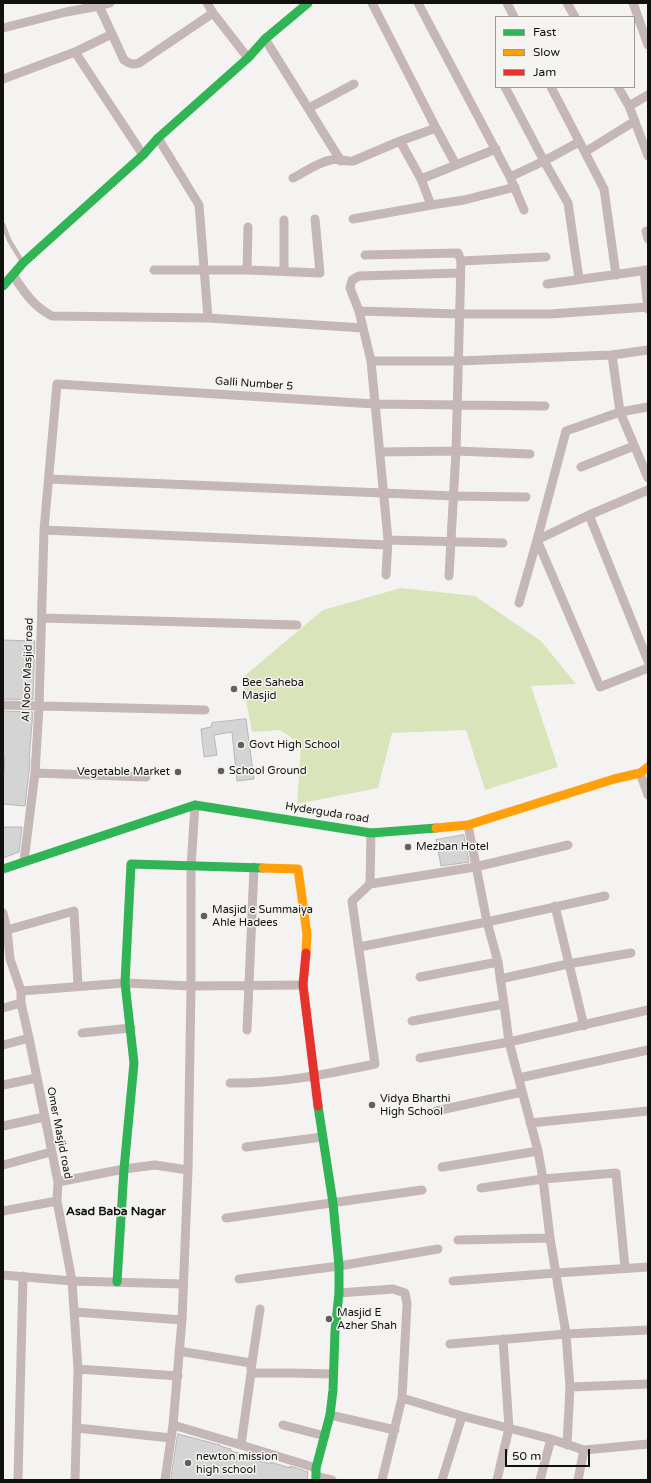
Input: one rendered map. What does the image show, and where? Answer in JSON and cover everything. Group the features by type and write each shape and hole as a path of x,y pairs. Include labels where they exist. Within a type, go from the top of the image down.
{"street":[{"path":"3,28 64,7 99,6 110,3"},
{"path":"208,3 213,13 248,58"},
{"path":"372,3 456,165"},
{"path":"429,3 419,5 515,186 524,210"},
{"path":"507,3 514,16"},
{"path":"567,3 575,16"},
{"path":"633,3 648,45"},
{"path":"3,286 23,263 143,154 158,138 248,58 303,5"},
{"path":"99,6 124,60 134,65 213,13"},
{"path":"3,79 75,52 112,34"},
{"path":"266,39 341,161"},
{"path":"75,52 143,154"},
{"path":"309,108 354,84"},
{"path":"506,88 568,203 579,279"},
{"path":"552,88 604,189 616,275"},
{"path":"619,88 629,106 648,156"},
{"path":"629,106 648,95"},
{"path":"585,152 635,122"},
{"path":"293,178 333,159 347,162 353,161 400,141 436,128"},
{"path":"158,138 199,205 208,318"},
{"path":"400,141 421,179 431,205"},
{"path":"510,177 579,142"},
{"path":"421,179 496,149"},
{"path":"353,219 464,200 515,186"},
{"path":"154,270 247,270 320,273 314,219"},
{"path":"284,220 284,271"},
{"path":"247,270 248,227"},
{"path":"364,255 458,253 460,261 456,452 449,576"},
{"path":"460,261 546,257"},
{"path":"359,311 459,314 550,314 648,308 646,270 547,284"},
{"path":"386,575 388,543 371,361 359,311 350,288 352,280 359,276 459,273"},
{"path":"13,275 30,300 43,311 52,316 208,318 363,328"},
{"path":"371,361 458,361 612,355 648,350"},
{"path":"612,355 620,412 648,478"},
{"name":"Galli Number 5","path":"49,479 57,384 375,404 545,406"},
{"path":"519,603 566,431 620,412 648,407"},
{"path":"581,467 634,446"},
{"path":"380,452 530,454"},
{"path":"49,479 454,496 526,497"},
{"name":"AI Noor Masjid road","path":"24,861 35,773 39,707 44,530 49,479"},
{"path":"537,540 589,515 648,490"},
{"path":"589,515 648,661"},
{"path":"44,530 388,543 452,541 504,543"},
{"path":"537,540 600,687 648,668"},
{"path":"42,618 297,625"},
{"path":"3,705 205,710"},
{"name":"Hyderguda road","path":"3,869 195,805 371,833 468,825 614,779 640,773 648,767"},
{"path":"35,773 146,777"},
{"path":"640,773 648,795"},
{"path":"164,1480 173,1425 182,1320 188,1170 191,867 195,805"},
{"path":"468,825 475,867 487,922 498,962 509,1042 538,1151 543,1179 550,1238 566,1334 570,1387 567,1445"},
{"path":"370,884 371,833"},
{"path":"230,1082 243,1083 315,1076 375,1064 352,901 370,884 475,867 568,845"},
{"path":"117,1282 124,1169 134,1063 131,1028 124,983 131,864 191,867 298,869 307,934 303,985 322,1138 333,1203 339,1266 339,1293 332,1374 333,1390 330,1415 316,1475"},
{"path":"246,1030 254,868"},
{"path":"359,947 487,922 605,896"},
{"path":"555,906 584,1026"},
{"path":"7,930 74,912 78,986"},
{"name":"Omer Masjid road","path":"3,913 7,930 7,960 21,991 21,1003 58,1182 56,1201 72,1281 78,1369 75,1480"},
{"path":"500,979 568,964 631,953"},
{"path":"420,977 498,962"},
{"path":"21,991 124,983 191,986 303,985"},
{"path":"3,1008 21,1003"},
{"path":"412,1021 504,1004"},
{"path":"420,1058 509,1042 584,1026 648,1010"},
{"path":"82,1033 131,1028"},
{"path":"3,1045 29,1038"},
{"path":"519,1078 648,1050"},
{"path":"3,1085 36,1078"},
{"path":"436,1111 522,1092"},
{"path":"530,1123 648,1111"},
{"path":"3,1126 44,1117"},
{"path":"246,1147 322,1138"},
{"path":"442,1167 538,1151"},
{"path":"3,1164 51,1152"},
{"path":"58,1182 124,1169 155,1166 188,1170"},
{"path":"481,1188 543,1179 616,1173 624,1268"},
{"path":"226,1218 422,1190"},
{"path":"3,1211 56,1201"},
{"path":"458,1240 550,1238"},
{"path":"239,1279 339,1266 438,1249"},
{"path":"453,1282 556,1272 648,1267"},
{"path":"3,1275 72,1281 183,1284"},
{"path":"18,1480 23,1276"},
{"path":"339,1293 393,1289 405,1293 407,1304 402,1398 382,1480"},
{"path":"241,1445 251,1373 251,1363 260,1309"},
{"path":"75,1312 182,1320"},
{"path":"450,1344 566,1334 648,1330"},
{"path":"496,1480 509,1428 503,1339"},
{"path":"179,1351 251,1363"},
{"path":"78,1369 178,1376"},
{"path":"251,1373 332,1374"},
{"path":"570,1387 648,1384"},
{"path":"402,1398 462,1416 551,1439 584,1450 648,1444"},
{"path":"330,1415 395,1430"},
{"path":"442,1480 462,1416"},
{"path":"173,1425 241,1445 332,1480"},
{"path":"283,1425 325,1436"},
{"path":"77,1428 171,1438"},
{"path":"540,1480 551,1439"},
{"path":"578,1480 584,1450"}],"lane":[{"path":"3,224 9,240 23,263"}],"green space":[{"path":"401,588 475,596 541,641 576,684 531,686 558,767 485,790 466,730 392,733 378,788 297,804 301,744 280,730 252,732 242,678 323,610"}],"building":[{"path":"3,640 35,641 33,700 3,699"},
{"path":"3,711 33,712 25,806 3,804 5,757 3,756"},
{"name":"Govt High School","path":"246,719 254,779 237,781 232,732 214,735 217,755 204,757 201,729 211,727 212,723"},
{"path":"3,827 22,827 19,852 3,858"},
{"path":"464,835 469,862 441,866 436,840"},
{"path":"178,1434 220,1445 251,1459 271,1464 271,1462 290,1468 290,1466 308,1472 307,1480 171,1480"}],"traffic: fast":[{"path":"3,286 23,263 143,155 158,138 248,58 265,39 308,3"},
{"path":"3,869 195,805 371,833 436,828"},
{"path":"117,1282 124,1169 134,1063 125,983 131,864 263,868"},
{"path":"316,1476 316,1468 330,1415 339,1293 339,1266 333,1203 318,1106"}],"traffic: slow":[{"path":"436,828 468,825 614,779 640,773 648,767"},
{"path":"263,868 298,869 307,934 306,953"}],"traffic: jam":[{"path":"306,953 303,985 318,1106"}],"place":[{"name":"Bee Saheba Masjid","path":"234,689"},
{"name":"Govt High School","path":"241,745"},
{"name":"School Ground","path":"221,771"},
{"name":"Vegetable Market","path":"178,772"},
{"name":"Mezban Hotel","path":"408,847"},
{"name":"Masjid e Summaiya Ahle Hadees","path":"204,916"},
{"name":"Vidya Bharthi High School","path":"372,1105"},
{"name":"Masjid E Azher Shah","path":"329,1319"},
{"name":"newton mission high school","path":"188,1463"}],"district":[{"name":"Asad Baba Nagar","path":"116,1212"}]}
